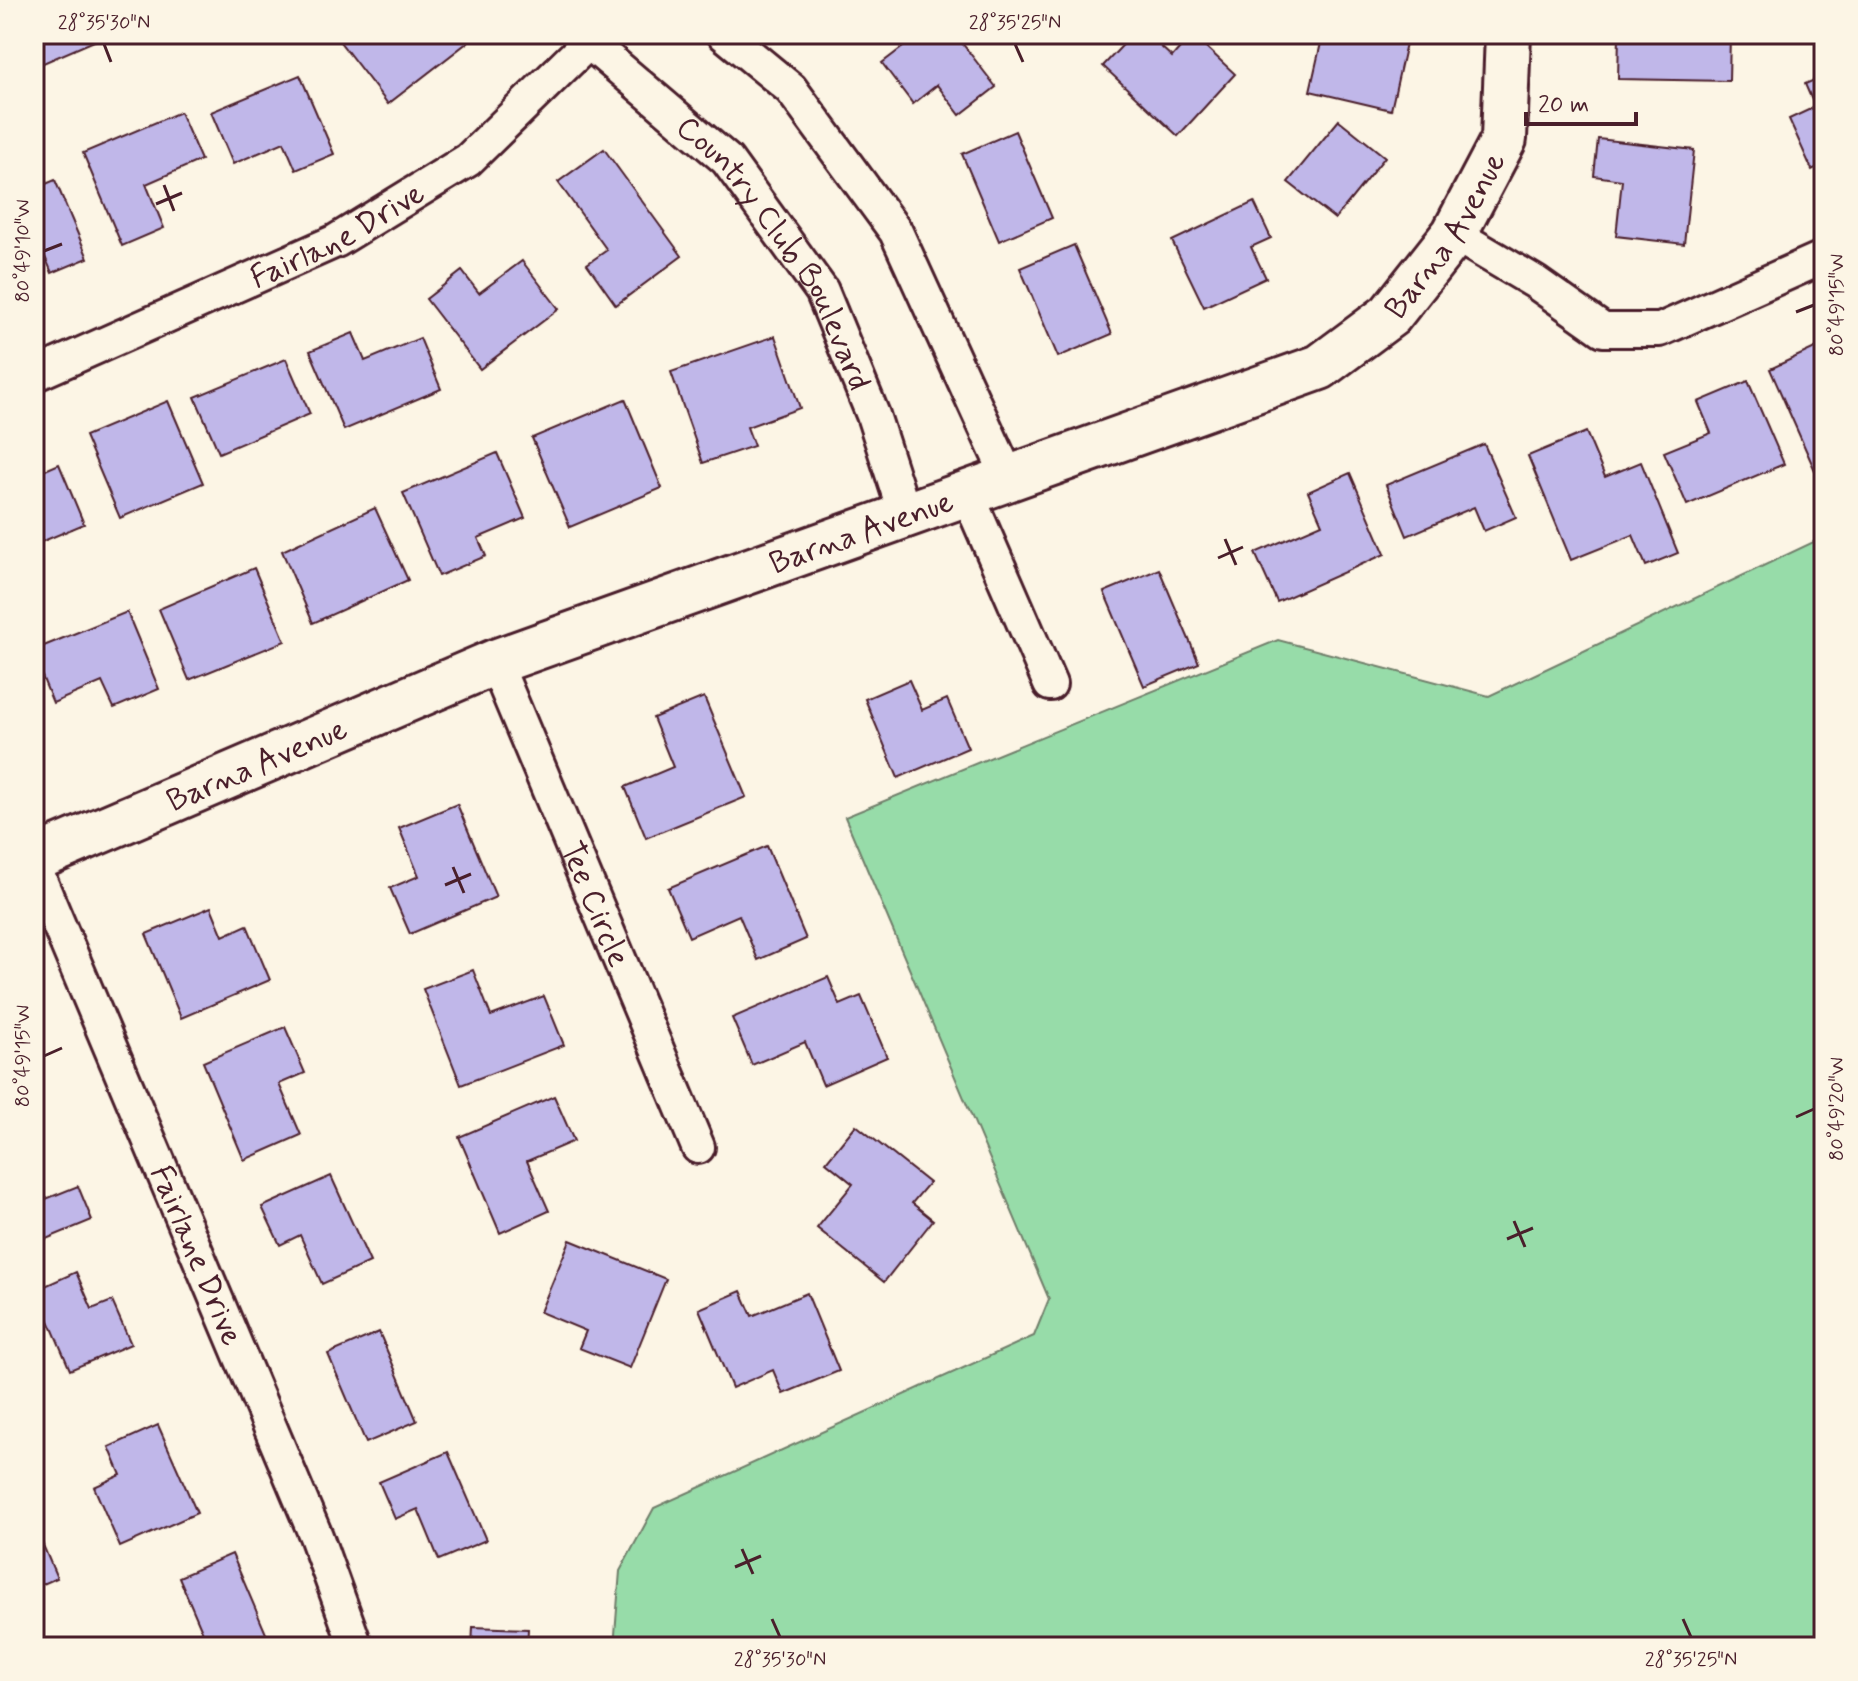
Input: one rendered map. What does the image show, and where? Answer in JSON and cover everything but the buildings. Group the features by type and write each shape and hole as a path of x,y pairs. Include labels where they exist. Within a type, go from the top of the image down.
{"street":[{"path":"724,34 791,89 896,232 1008,477"},
{"name":"Barna Avenue","path":"34,859 495,662 966,491 1231,401 1320,367 1390,315 1454,234 1504,139 1508,34"},
{"name":"Fairlane Drive","path":"34,375 336,241 468,160 588,37"},
{"name":"Country Club Boulevard","path":"588,37 727,160 822,291 873,415 905,514"},
{"path":"1454,234 1535,282 1603,330 1660,330 1824,257"},
{"path":"966,491 1050,684"},
{"name":"Tee Circle","path":"495,662 698,1147"},
{"name":"Fairlane Drive","path":"34,866 316,1536 356,1647"}],"green space":[{"path":"1824,537 1824,1647 614,1647 620,1571 654,1508 1034,1336 1049,1299 845,817 1278,640 1489,696"}]}
